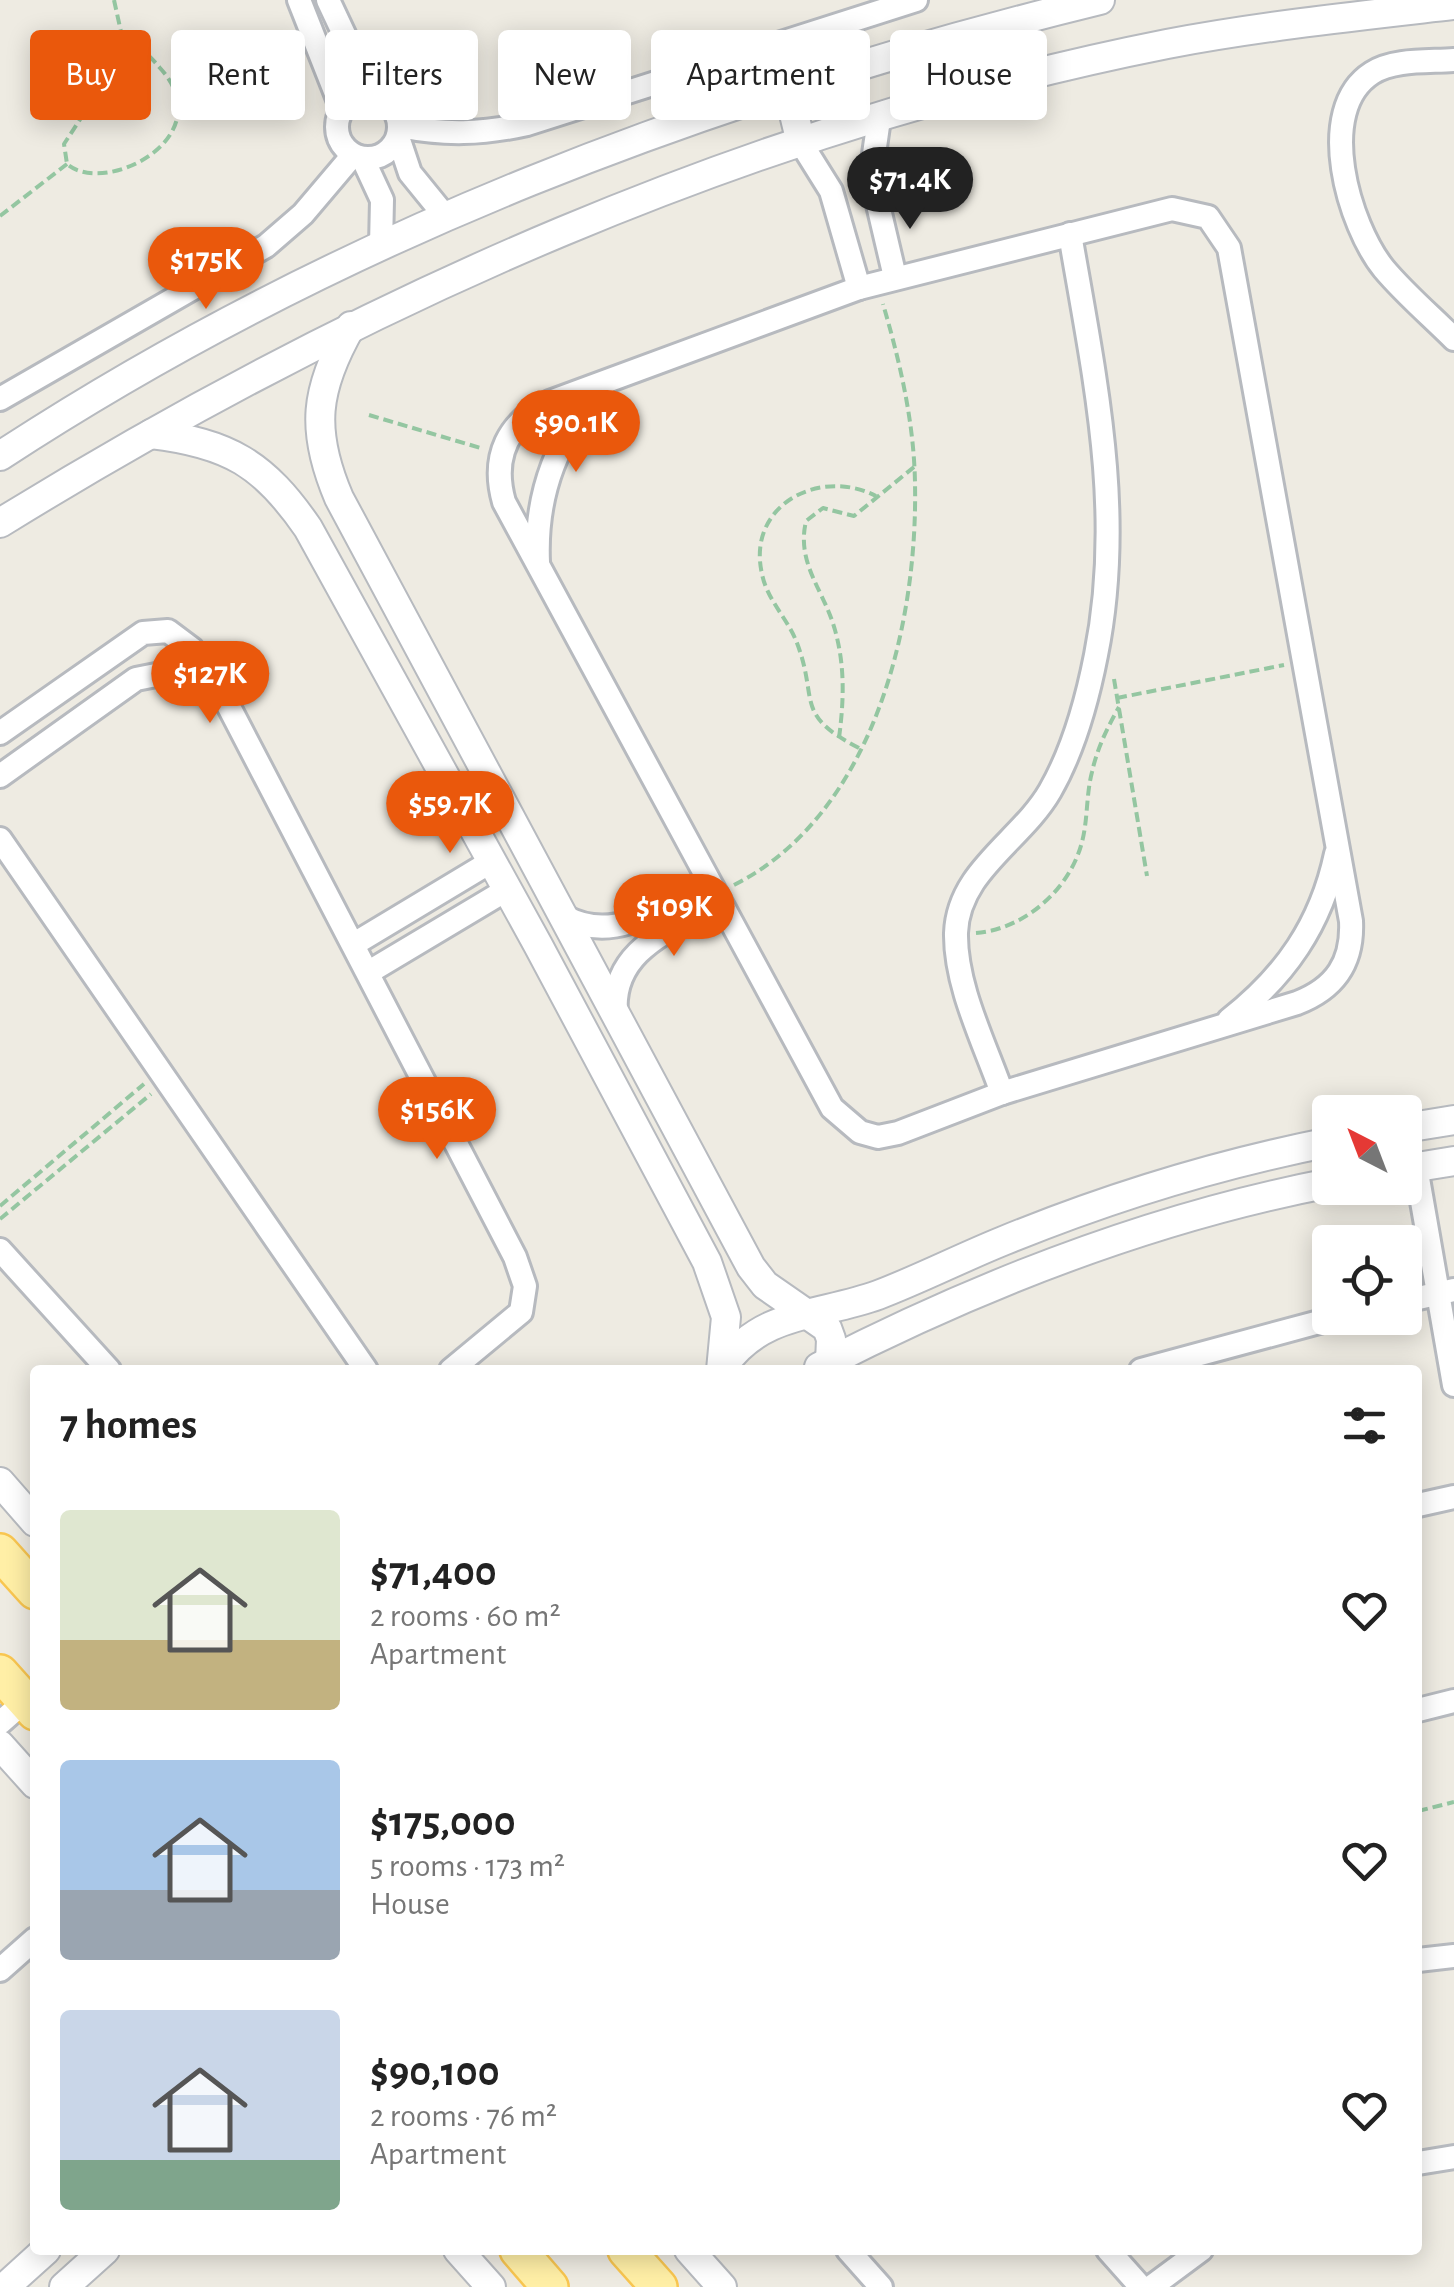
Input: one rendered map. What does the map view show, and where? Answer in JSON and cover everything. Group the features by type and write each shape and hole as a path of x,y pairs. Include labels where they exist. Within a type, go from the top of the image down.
{"main road":[{"path":"0,1552 30,1585"},
{"path":"0,1673 20,1712"},
{"path":"522,2255 550,2287"},
{"path":"630,2255 659,2287"}],"street":[{"path":"299,0 325,66"},
{"path":"328,0 342,30"},
{"path":"399,132 484,134 528,124 916,0"},
{"path":"870,60 1040,8 1100,0"},
{"path":"0,522 352,324 609,213 801,143 1164,45 1254,29 1454,5"},
{"path":"1454,60 1391,65 1372,73 1346,102 1341,121 1349,194 1368,246 1384,268 1454,340"},
{"path":"877,282 886,244 871,174 879,119"},
{"path":"339,120 338,139 358,157 382,200 381,246"},
{"path":"396,120 410,173 445,216"},
{"path":"0,456 227,320 445,216 577,159 688,120"},
{"path":"795,120 801,143 831,191 850,254 877,282"},
{"path":"0,399 266,246 358,157 384,154 399,132"},
{"path":"1172,209 1208,217 1229,248 1352,920 1346,963 1318,995 1002,1093 878,1137 844,1122 832,1108 504,502 499,482 501,454 516,424 532,410 877,282 1070,234 1172,209"},
{"path":"1002,1093 957,962 956,934 967,890 1050,791 1084,703 1104,611 1110,488 1070,234"},
{"path":"850,254 886,244"},
{"path":"352,324 329,366 318,413 323,461 339,498 751,1267 765,1284 827,1328 832,1339 822,1365"},
{"path":"538,566 540,508 556,452 578,415 606,382"},
{"path":"151,434 199,440 243,458 280,488 308,528 508,889 707,1262 726,1317 721,1365"},
{"path":"0,733 144,633 168,631 192,649 215,680 516,1257 525,1286 521,1312 457,1365"},
{"path":"117,652 136,679"},
{"path":"0,776 136,679 176,670 215,680"},
{"path":"0,839 363,1365"},
{"path":"1221,1027 1269,986 1299,949 1321,908 1338,846"},
{"path":"354,944 492,861"},
{"path":"369,972 508,889"},
{"path":"565,916 590,927 616,927 715,892"},
{"path":"616,1015 617,983 632,956 715,892"},
{"path":"1422,1125 1454,1120"},
{"path":"724,1365 737,1346 758,1329 881,1294 1088,1208 1312,1145"},
{"path":"1422,1166 1454,1160"},
{"path":"824,1365 1101,1245 1207,1212 1312,1187"},
{"path":"1421,1205 1446,1292 1454,1385"},
{"path":"0,1250 104,1365"},
{"path":"1160,1365 1312,1324"},
{"path":"0,1482 30,1516"},
{"path":"1422,1504 1454,1497"},
{"path":"1422,1709 1454,1701"},
{"path":"0,1745 30,1778"},
{"path":"0,1970 30,1943"},
{"path":"1422,1960 1454,1956"},
{"path":"1422,2163 1454,2157"},
{"path":"5,2287 40,2255"},
{"path":"64,2287 99,2255"},
{"path":"462,2255 491,2287"},
{"path":"693,2255 722,2287"},
{"path":"852,2255 881,2287"},
{"path":"1112,2255 1141,2287"},
{"path":"1151,2287 1194,2255"}],"path":[{"path":"114,0 121,30"},
{"path":"67,164 95,175 120,169 154,150 178,126 181,112 170,79 151,60"},
{"path":"67,164 64,144 79,120"},
{"path":"0,216 67,164"},
{"path":"715,892 751,876 812,826 835,794 859,748 894,659 905,606 915,515 914,467 906,394 877,282"},
{"path":"368,415 501,454"},
{"path":"839,738 844,699 840,651 827,605 805,563 806,521 823,508 854,516 914,467"},
{"path":"859,748 839,738 812,712 796,639 771,600 759,554 769,521 780,507 809,488 844,484 876,496"},
{"path":"1117,698 1304,662"},
{"path":"1112,663 1147,876"},
{"path":"956,934 1010,925 1055,893 1082,845 1092,770 1119,707"},
{"path":"12,1210 2,1204 138,1089 163,1077"},
{"path":"0,1219 137,1106 163,1077"},
{"path":"138,1089 146,1098"},
{"path":"129,1098 137,1106"},
{"path":"120,1105 127,1114"},
{"path":"110,1113 118,1122"},
{"path":"101,1121 108,1130"},
{"path":"87,1133 94,1141"},
{"path":"59,1156 66,1164"},
{"path":"41,1172 48,1180"},
{"path":"33,1178 40,1186"},
{"path":"24,1186 31,1194"},
{"path":"14,1194 21,1202"},
{"path":"1422,1811 1454,1802"}]}
